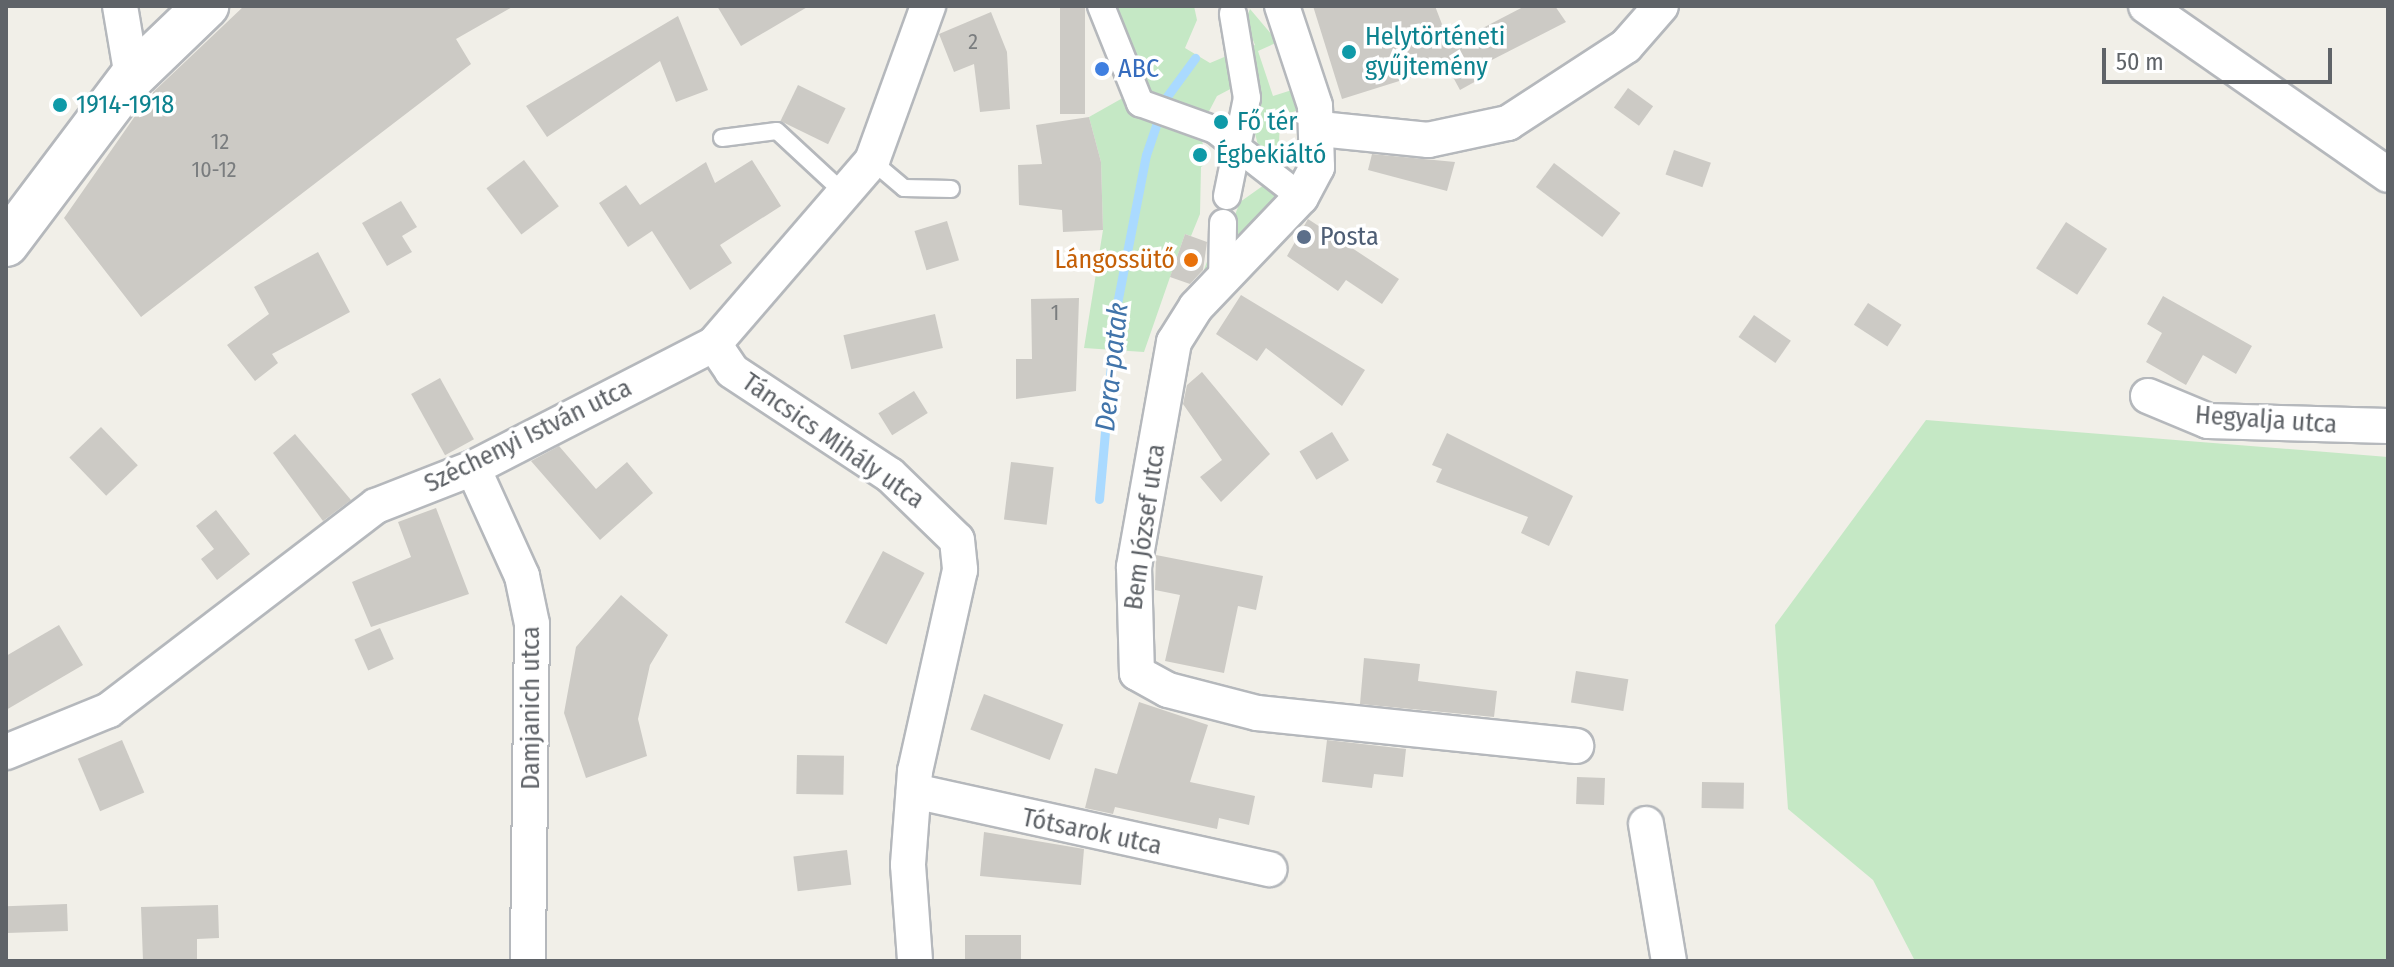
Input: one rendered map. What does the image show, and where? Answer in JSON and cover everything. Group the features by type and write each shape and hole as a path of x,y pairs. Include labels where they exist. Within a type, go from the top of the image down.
{"main road":[{"path":"6,244 132,77 206,6"}],"street":[{"path":"120,6 132,77"},
{"name":"Széchenyi István utca","path":"6,752 109,710 376,506 473,468 714,344 846,195 872,161 928,6"},
{"path":"1101,6 1133,90 1149,107 1215,130 1236,151 1301,197"},
{"path":"1282,6 1320,129 1428,140 1508,123 1626,46 1661,6"},
{"path":"2146,6 2388,175"},
{"path":"1227,196 1248,86 1233,14"},
{"name":"Bem József utca","path":"1320,129 1317,167 1301,197 1185,323 1167,372 1134,567 1137,673 1168,690 1257,713 1576,746"},
{"path":"1222,283 1223,223"},
{"name":"Táncsics Mihály utca","path":"714,344 732,371 890,475 957,540 960,570 923,718 914,791 908,865 915,961"},
{"name":"Hegyalja utca","path":"2148,396 2208,421 2388,426"},
{"name":"Damjanich utca","path":"473,468 522,576 532,624 528,961"},
{"name":"Tótsarok utca","path":"914,791 1270,869"},
{"path":"1646,824 1669,961"}],"lane":[{"path":"722,138 777,131 846,195"},
{"path":"872,161 904,188 951,189"}],"green space":[{"path":"1108,6 1194,6 1197,20 1185,48 1210,63 1229,55 1240,84 1217,96 1205,119 1150,104"},
{"path":"1250,9 1278,42 1258,51 1273,96 1292,90 1299,110 1280,116 1278,172 1263,164 1253,126 1262,119 1246,49 1255,45 1245,21"},
{"path":"1128,95 1200,131 1207,163 1201,167 1200,214 1191,236 1185,234 1144,352 1084,348 1103,230 1101,162 1089,117"},
{"path":"1264,185 1287,199 1198,287 1221,222 1231,225 1240,202"},
{"path":"1926,420 2388,457 2388,961 1915,961 1873,880 1788,809 1775,625"}],"building":[{"path":"244,6 514,6 456,39 471,64 141,317 64,218 149,96"},
{"path":"717,6 809,6 741,46"},
{"path":"1060,6 1085,6 1085,114 1060,114"},
{"path":"1313,6 1435,6 1450,45 1525,6 1555,6 1566,22 1480,66 1487,75 1460,90 1447,66 1342,99"},
{"path":"991,12 1007,52 1010,109 980,112 974,64 954,72 939,34"},
{"path":"678,16 708,90 676,102 660,61 547,137 526,106"},
{"path":"798,85 846,108 828,144 780,121"},
{"path":"1628,88 1653,106 1639,126 1614,107"},
{"path":"1089,117 1101,162 1103,230 1063,232 1062,210 1019,205 1018,165 1042,164 1036,125"},
{"path":"1674,150 1711,163 1702,187 1666,175"},
{"path":"1372,154 1455,162 1447,191 1368,170"},
{"path":"524,160 559,206 521,235 486,188"},
{"path":"752,160 781,206 720,245 732,263 690,290 652,231 628,247 599,203 626,185 640,205 706,162 715,183"},
{"path":"1554,163 1620,213 1602,237 1536,187"},
{"path":"401,201 417,227 402,236 412,252 387,266 362,223"},
{"path":"1308,219 1399,279 1382,304 1346,280 1338,291 1287,256"},
{"path":"947,221 959,260 926,270 914,231"},
{"path":"2066,222 2107,249 2077,295 2036,268"},
{"name":"Lángossütő","path":"1185,234 1207,242 1203,270 1190,284 1170,277"},
{"path":"318,252 350,312 272,354 278,363 255,381 227,345 269,314 254,287"},
{"path":"1241,295 1365,370 1342,406 1266,348 1257,361 1216,334"},
{"path":"2163,296 2252,346 2236,374 2203,355 2186,385 2146,362 2162,333 2147,324"},
{"path":"1079,298 1076,391 1016,399 1016,359 1032,359 1031,299"},
{"path":"1868,303 1902,325 1887,347 1854,325"},
{"path":"935,314 943,348 851,369 843,335"},
{"path":"1754,315 1791,341 1775,363 1739,337"},
{"path":"1202,372 1270,454 1221,502 1200,477 1222,460 1183,404 1187,385"},
{"path":"440,378 474,439 445,455 411,394"},
{"path":"914,391 928,413 892,435 878,413"},
{"path":"101,427 138,465 106,496 69,458"},
{"path":"1332,432 1349,460 1316,480 1299,452"},
{"path":"1447,433 1573,496 1549,546 1521,533 1528,517 1436,482 1442,469 1432,465"},
{"path":"295,434 351,500 323,521 273,453"},
{"path":"559,446 596,489 627,462 653,493 600,540 531,461"},
{"path":"1011,462 1054,467 1047,525 1004,520"},
{"path":"436,508 469,594 371,627 352,582 411,557 398,522"},
{"path":"216,510 250,554 217,580 201,559 214,549 196,526"},
{"path":"883,551 924,573 886,645 845,623"},
{"path":"1156,555 1263,576 1256,610 1238,606 1224,673 1165,661 1180,595 1155,590"},
{"path":"621,595 668,635 650,665 638,719 647,756 586,778 564,713 576,647"},
{"path":"59,625 83,665 6,710 6,656"},
{"path":"380,628 394,659 368,670 354,639"},
{"path":"1364,658 1420,664 1418,681 1497,691 1494,717 1360,704"},
{"path":"1576,671 1628,679 1623,711 1571,703"},
{"path":"984,694 1063,724 1050,760 970,729"},
{"path":"1139,702 1208,725 1190,782 1255,796 1249,825 1219,818 1217,829 1115,807 1113,814 1085,808 1095,768 1117,774"},
{"path":"122,740 144,792 100,811 78,759"},
{"path":"1327,740 1406,749 1403,777 1374,774 1372,788 1322,782"},
{"path":"797,755 844,756 843,795 796,794"},
{"path":"1577,777 1605,778 1604,805 1576,804"},
{"path":"1702,782 1744,783 1744,809 1702,808"},
{"path":"984,832 1084,849 1081,885 980,876"},
{"path":"847,850 851,885 798,891 793,857"},
{"path":"67,904 68,931 7,933 6,906"},
{"path":"218,905 219,938 197,939 197,961 143,961 141,907"},
{"path":"965,935 1021,935 1021,961 965,961"}],"waterway":[{"name":"Dera-patak","path":"1099,499 1116,309 1146,155 1165,99 1195,58"}],"place":[{"name":"Helytörténeti gyűjtemény","path":"1349,52"},
{"name":"ABC","path":"1102,69"},
{"name":"1914-1918","path":"60,105"},
{"name":"Fő tér","path":"1221,122"},
{"name":"Égbekiáltó","path":"1200,155"},
{"name":"Posta","path":"1304,237"},
{"name":"Lángossütő","path":"1191,260"}]}
